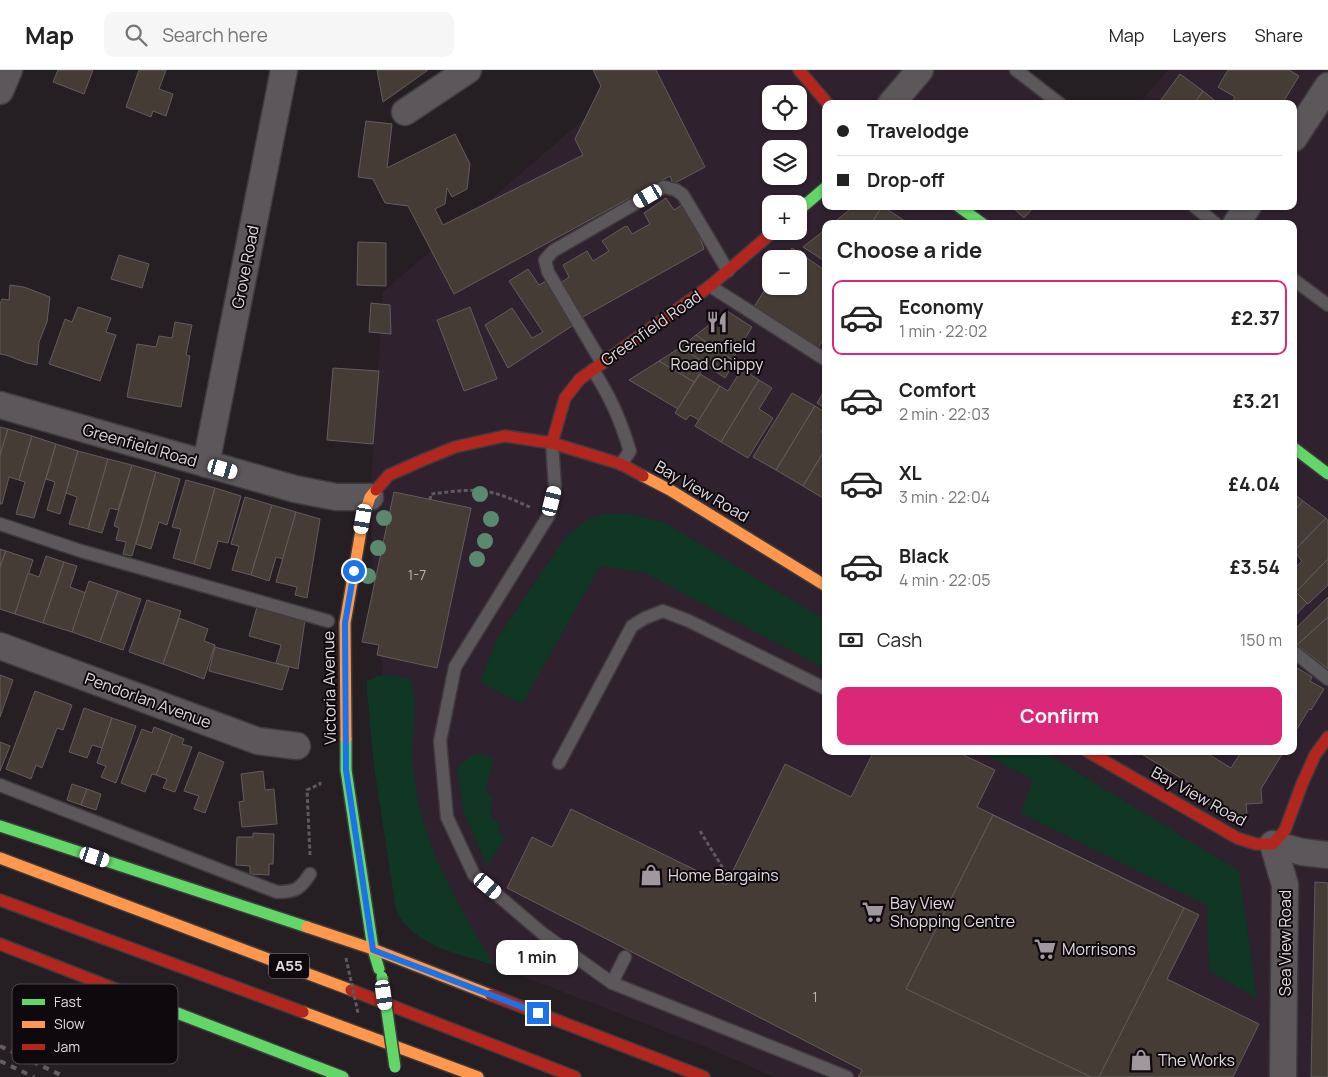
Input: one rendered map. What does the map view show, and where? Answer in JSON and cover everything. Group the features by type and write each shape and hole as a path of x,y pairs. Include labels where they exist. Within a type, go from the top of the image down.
{"main road":[{"path":"799,70 825,100"},
{"path":"807,203 822,190"},
{"path":"964,210 977,220"},
{"name":"Greenfield Road","path":"552,443 565,398 580,379 710,286 764,240"},
{"name":"Victoria Avenue","path":"395,1072 382,977 373,950 346,770 345,623 363,519 370,497 389,475 455,447 505,436 552,443"},
{"name":"Bay View Road","path":"552,443 621,464 670,490 822,584"},
{"path":"1297,450 1328,474"},
{"path":"1272,844 1285,830 1315,755 1328,737"},
{"name":"Bay View Road","path":"1094,755 1237,838 1256,844 1272,844"},
{"path":"0,826 373,950 704,1077"},
{"name":"A55","path":"0,858 316,976 575,1077"},
{"name":"A55","path":"0,900 478,1077"},
{"path":"0,944 103,984"},
{"path":"178,1013 343,1077"}],"street":[{"path":"0,90 9,70"},
{"name":"Grove Road","path":"206,464 284,70"},
{"path":"405,112 468,70"},
{"path":"894,100 920,70"},
{"path":"1297,133 1328,86"},
{"name":"Greenfield Road","path":"0,404 294,490 336,497 370,497"},
{"name":"Pendorlan Avenue","path":"0,646 258,741 297,746"},
{"path":"1272,844 1302,852 1328,855"},
{"name":"Sea View Road","path":"1272,844 1285,885 1283,1077"}],"lane":[{"path":"1016,70 1055,100"},
{"path":"621,464 630,451 620,420 597,366 548,272 545,260 553,251 664,187 676,190 683,195 728,271"},
{"path":"1199,210 1211,220"},
{"path":"1297,282 1328,305"},
{"path":"710,286 822,357"},
{"path":"552,443 556,487 548,515 455,667 440,740 447,817 474,875 542,933 612,983 847,1077"},
{"path":"0,524 81,551 328,621"},
{"path":"558,763 632,626 645,618 663,611 689,621 822,687"},
{"path":"1297,654 1328,679"},
{"path":"0,785 277,892 291,892 302,887 310,874"},
{"path":"612,983 625,958"}],"path":[{"path":"430,500 431,494 454,491 483,491 505,497 548,515"},
{"path":"310,874 307,790 320,784 320,776"},
{"path":"700,831 729,878"},
{"path":"342,939 346,958"}],"shaded area":[{"path":"641,70 1016,70 1055,100 822,100 822,210 1297,210 1297,100 1142,100 1168,70 1328,70 1328,1077 774,1077 708,1048 494,965 441,949 418,909 384,689 375,604 370,497 383,292"}],"green space":[{"path":"603,514 630,514 664,522 822,619 822,667 643,572 600,566 522,704 480,682 497,638 566,537 588,519"},
{"path":"393,675 411,680 414,701 413,767 423,820 432,846 454,895 494,965 438,947 425,940 404,922 396,910 374,766 367,690 367,681 377,676"},
{"path":"479,753 494,759 485,791 492,797 491,817 501,825 497,832 506,836 487,866 464,812 457,769 470,756"},
{"path":"986,755 1049,755 1239,871 1257,999 1209,970 1207,905 1021,813 1033,780"}],"building":[{"path":"58,70 93,70 84,94 53,82"},
{"path":"139,70 166,70 159,89 173,94 166,116 153,111 151,117 126,107"},
{"path":"377,70 428,70 383,102"},
{"path":"593,70 656,70 705,167 673,184 670,176 454,294 408,206 385,203 373,179 358,177 366,121 392,124 387,168 455,134 470,164 467,189 452,197 447,188 445,204 435,209 443,225 583,155 575,139 601,86"},
{"path":"1228,70 1289,70 1299,76 1284,100 1233,100 1235,97 1218,87"},
{"path":"1180,74 1203,91 1197,100 1161,100"},
{"path":"1203,91 1214,100 1197,100"},
{"path":"666,198 674,210 683,204 695,223 704,249 581,318 563,286 562,282 569,277 563,265 587,251 593,261 609,251 602,241 624,227 627,226 632,234 650,224 644,213"},
{"path":"849,210 880,210 873,220 837,220"},
{"path":"880,210 888,210 903,220 873,220"},
{"path":"1015,210 1031,210 1024,218"},
{"path":"822,232 822,259 803,247"},
{"path":"358,242 386,243 386,286 357,285"},
{"path":"119,255 149,264 142,288 111,279"},
{"path":"807,258 822,268 822,342 818,348 754,307 762,294 807,295"},
{"path":"528,269 539,285 548,280 575,324 508,368 485,325 512,308 532,338 543,332 509,281"},
{"path":"10,285 24,287 50,297 47,322 39,342 37,365 0,354 0,304 2,299 9,300"},
{"path":"371,303 390,305 391,334 369,332"},
{"path":"78,307 111,318 106,332 116,335 100,381 49,364 65,319 72,322"},
{"path":"470,307 497,379 464,391 437,320"},
{"path":"727,311 752,327 732,360 696,335"},
{"path":"175,322 192,325 186,355 190,356 181,407 127,397 137,344 156,347 159,336 172,338"},
{"path":"696,335 735,362 725,378 681,347"},
{"path":"681,347 706,364 694,382 659,361"},
{"path":"659,361 694,382 678,409 629,380"},
{"path":"333,368 379,371 373,444 327,440"},
{"path":"742,369 759,380 721,442 695,426 720,386 728,391"},
{"path":"700,374 720,386 699,420 690,415 686,420 675,413"},
{"path":"759,380 772,388 759,409 773,418 748,458 721,442"},
{"path":"792,393 815,406 776,470 753,457"},
{"path":"822,395 822,406 817,403"},
{"path":"815,406 822,410 822,455 803,486 776,470"},
{"path":"0,427 8,429 0,455"},
{"path":"8,429 32,436 19,480 9,477 2,504 0,504 0,455"},
{"path":"32,436 56,444 34,518 16,514 25,482 19,480"},
{"path":"56,444 78,451 60,514 47,510 55,482 46,479"},
{"path":"78,451 108,459 88,529 69,524 77,497 66,493"},
{"path":"822,455 822,498 803,486"},
{"path":"108,459 132,465 118,510 110,508 102,533 88,529"},
{"path":"132,465 156,472 132,556 123,554 126,542 116,540 119,528 114,526"},
{"path":"156,472 180,479 167,525 159,522 151,549 136,544"},
{"path":"186,480 215,488 194,564 173,558 181,529 172,527"},
{"path":"215,488 241,496 228,543 218,541 210,569 194,564"},
{"path":"394,492 471,508 437,668 377,655 379,645 362,642"},
{"path":"1297,496 1303,501 1297,508"},
{"path":"245,497 272,505 251,575 232,570 239,546 231,544"},
{"path":"1303,501 1326,518 1297,548 1297,508"},
{"path":"272,505 296,512 283,559 276,557 269,581 251,575"},
{"path":"296,512 320,519 307,598 295,595 297,587 276,582"},
{"path":"1326,518 1328,521 1328,559 1297,591 1297,566 1302,561 1297,555 1297,548"},
{"path":"0,549 6,551 0,567"},
{"path":"6,551 33,560 15,614 0,609 0,567"},
{"path":"46,556 64,562 43,623 15,614 28,573 39,577"},
{"path":"1328,559 1328,585 1308,604 1297,591"},
{"path":"64,562 77,566 70,587 86,593 72,632 43,623"},
{"path":"89,581 118,591 100,642 72,632"},
{"path":"118,591 141,599 123,650 100,642"},
{"path":"1297,593 1307,603 1297,614"},
{"path":"1328,597 1328,617 1297,645 1297,627"},
{"path":"147,600 181,611 163,664 129,652"},
{"path":"257,607 305,620 298,669 276,663 281,645 249,636"},
{"path":"1328,617 1328,669 1297,645"},
{"path":"179,618 208,629 204,641 215,645 204,679 163,664"},
{"path":"215,647 289,667 282,690 209,671"},
{"path":"1297,668 1312,677 1310,681 1324,689 1311,710 1309,709 1297,729"},
{"path":"0,675 13,680 0,717"},
{"path":"35,691 72,705 63,730 57,728 42,768 36,765 31,779 6,769"},
{"path":"84,708 112,718 102,748 92,745 87,758 69,752"},
{"path":"112,718 136,726 116,783 101,777 106,766 97,763"},
{"path":"154,727 172,734 156,775 152,774 145,792 121,783 142,729 152,733"},
{"path":"172,734 184,739 182,744 192,747 175,792 163,788 167,779 156,775"},
{"path":"0,742 10,746 0,771"},
{"path":"199,752 224,762 205,813 194,809 199,796 184,791"},
{"name":"Bay View Shopping Centre","path":"872,755 963,755 995,770 977,807 1199,915 1167,979 1259,1024 1233,1077 858,1077 862,1070 507,888 532,837 552,847 571,809 726,885 785,764 851,797"},
{"path":"1143,755 1210,755 1231,768 1239,755 1282,755 1261,789 1262,803 1246,804 1247,814 1239,821 1190,793 1194,786"},
{"path":"263,771 265,790 274,789 277,824 242,827 239,802 244,801 241,774"},
{"path":"72,784 87,789 81,805 67,800"},
{"path":"87,789 101,794 96,810 81,805"},
{"name":"Morrisons","path":"993,815 1184,908 1099,1077 1091,1077 906,989"},
{"path":"253,833 274,834 273,864 269,864 269,875 250,874 250,866 236,865 237,837 253,837"},
{"path":"1315,882 1328,883 1328,1077 1311,1077"}],"railway":[{"path":"0,1046 12,1052"},
{"path":"0,1061 34,1077"},
{"path":"38,1064 65,1077"}],"traffic: fast":[{"path":"807,203 822,190"},
{"path":"964,210 977,220"},
{"path":"1297,450 1328,474"},
{"path":"346,739 346,770 373,949 379,969"},
{"path":"0,826 307,927"},
{"path":"382,977 395,1067"},
{"path":"178,1013 343,1077"}],"traffic: slow":[{"path":"643,476 670,490 822,584"},
{"path":"346,739 345,623 363,519 370,497 376,490"},
{"path":"0,858 351,990"},
{"path":"307,927 373,949 491,995"},
{"path":"303,1012 478,1077"}],"traffic: jam":[{"path":"799,70 825,100"},
{"path":"552,443 565,398 580,379 710,286 764,240"},
{"path":"376,490 389,475 423,460 455,447 505,436 552,443 621,464 643,476"},
{"path":"1094,755 1237,838 1256,844 1273,844 1285,830 1315,755 1328,737"},
{"path":"0,900 303,1012"},
{"path":"0,944 103,984"},
{"path":"351,990 575,1077"},
{"path":"491,995 704,1077"}],"place":[{"name":"Greenfield Road Chippy","path":"717,322"},
{"name":"Home Bargains","path":"651,875"},
{"name":"Bay View Shopping Centre","path":"873,912"},
{"name":"Morrisons","path":"1045,949"},
{"name":"The Works","path":"1141,1060"}],"route":[{"path":"354,571 345,623 346,770 373,950 538,1013"}]}
